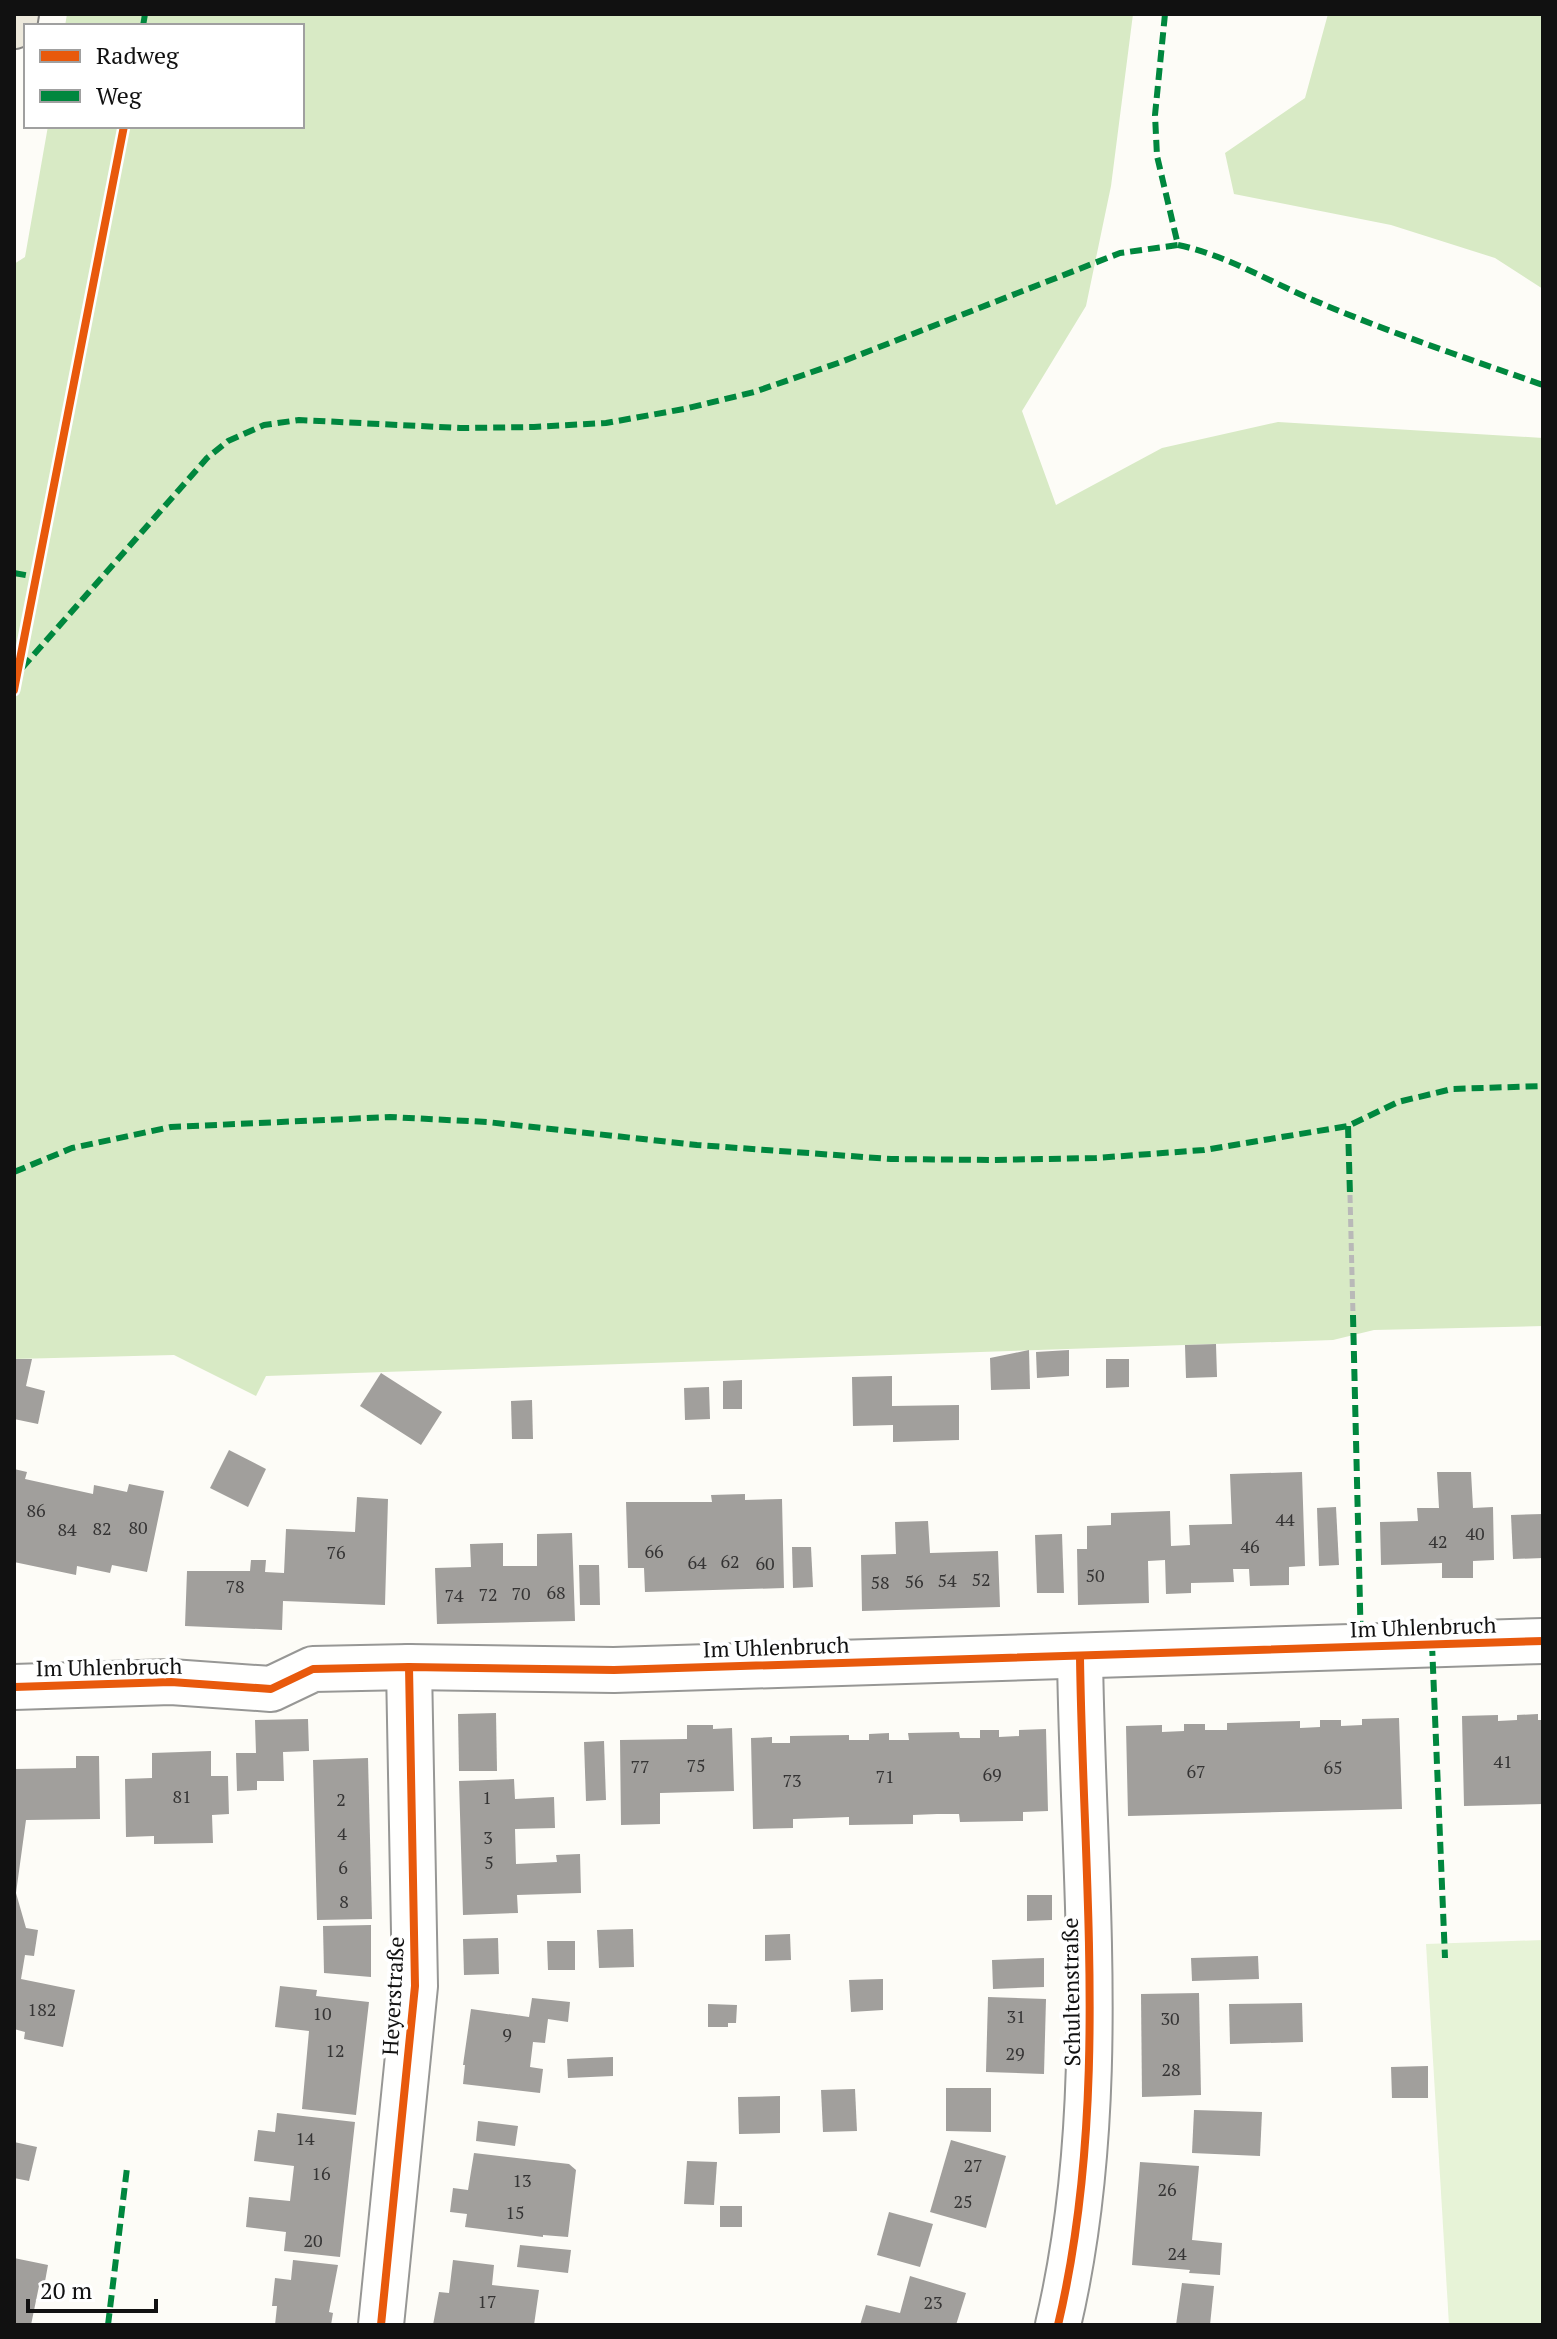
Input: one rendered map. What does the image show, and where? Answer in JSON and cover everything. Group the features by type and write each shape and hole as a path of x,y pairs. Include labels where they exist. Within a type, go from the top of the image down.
{"main road":[{"path":"14,26 16,14"}],"street":[{"name":"Im Uhlenbruch","path":"14,1687 171,1682 271,1689 313,1669 614,1670 1543,1641"},
{"name":"Schultenstraße","path":"1058,2325 1078,2214 1090,2066 1080,1657"},
{"name":"Heyerstraße","path":"381,2325 415,1986 409,1667"}],"path":[{"path":"1350,1195 1353,1315"}],"green space":[{"path":"67,14 1133,14 1111,186 1086,306 1022,411 1056,505 1162,448 1278,422 1543,438 1543,1326 1374,1330 1333,1340 266,1376 256,1396 174,1355 14,1359 14,264 25,257 48,128 304,128 304,24 65,24"},
{"path":"1328,14 1543,14 1543,289 1495,258 1391,225 1234,194 1225,153 1305,98"},
{"path":"1543,1940 1543,2325 1449,2325 1426,1944"}],"building":[{"path":"1216,1344 1217,1377 1186,1378 1185,1345"},
{"path":"1029,1350 1030,1389 991,1390 990,1358"},
{"path":"1069,1350 1069,1376 1037,1378 1036,1352"},
{"path":"14,1359 32,1359 26,1386 45,1391 38,1424 14,1419"},
{"path":"1106,1359 1129,1359 1129,1387 1106,1388"},
{"path":"381,1373 442,1412 421,1445 360,1406"},
{"path":"892,1376 892,1406 959,1405 959,1440 893,1442 893,1425 853,1426 852,1377"},
{"path":"742,1380 742,1409 723,1409 723,1381"},
{"path":"709,1387 710,1419 685,1420 684,1388"},
{"path":"532,1400 533,1439 512,1439 511,1401"},
{"path":"229,1450 266,1469 248,1507 210,1488"},
{"path":"14,1469 27,1472 25,1479 93,1494 94,1485 127,1492 129,1484 164,1491 147,1572 112,1565 110,1573 77,1566 76,1575 14,1562"},
{"path":"1302,1472 1305,1566 1289,1567 1289,1585 1250,1586 1249,1569 1233,1569 1234,1582 1191,1583 1191,1593 1166,1594 1165,1560 1148,1561 1149,1603 1078,1605 1077,1549 1087,1549 1087,1526 1111,1525 1111,1513 1170,1511 1171,1546 1190,1545 1189,1525 1232,1524 1230,1474"},
{"path":"1437,1472 1471,1472 1473,1508 1493,1507 1494,1560 1473,1561 1473,1578 1442,1578 1442,1563 1381,1565 1380,1522 1418,1521 1417,1508 1439,1508"},
{"path":"745,1494 745,1500 782,1499 784,1588 645,1592 644,1568 628,1568 626,1502 712,1502 711,1495"},
{"path":"357,1497 388,1499 385,1605 283,1601 282,1630 185,1626 187,1571 250,1571 251,1560 266,1560 265,1572 284,1573 286,1529 355,1532"},
{"path":"1336,1507 1339,1565 1319,1566 1317,1508"},
{"path":"1543,1514 1543,1558 1513,1559 1511,1515"},
{"path":"928,1521 930,1553 998,1551 1000,1607 862,1611 861,1555 896,1554 895,1522"},
{"path":"572,1533 575,1621 437,1624 435,1568 471,1567 470,1544 503,1543 503,1566 537,1566 537,1534"},
{"path":"1062,1534 1064,1593 1037,1593 1035,1535"},
{"path":"792,1547 811,1547 813,1587 793,1588"},
{"path":"579,1565 599,1565 600,1605 580,1605"},
{"path":"496,1713 497,1771 459,1771 458,1714"},
{"path":"1538,1714 1538,1720 1543,1720 1543,1804 1464,1806 1462,1716 1498,1715 1498,1721 1517,1720 1517,1715"},
{"path":"1399,1718 1402,1809 1128,1816 1126,1726 1162,1725 1162,1732 1184,1731 1184,1724 1205,1724 1205,1730 1227,1730 1227,1723 1300,1721 1300,1728 1320,1727 1320,1720 1341,1720 1341,1726 1362,1725 1362,1719"},
{"path":"308,1719 309,1751 283,1752 284,1781 257,1781 257,1790 237,1791 236,1753 256,1753 255,1720"},
{"path":"687,1725 732,1728 734,1791 660,1793 660,1824 621,1825 620,1740 687,1739"},
{"path":"1046,1729 1048,1811 1023,1812 1023,1821 960,1822 959,1814 937,1814 913,1815 913,1824 849,1825 849,1817 793,1819 793,1828 753,1829 751,1738 772,1737 772,1743 790,1743 790,1736 849,1735 849,1740 869,1740 869,1734 889,1733 889,1740 909,1740 908,1733 959,1732 960,1738 980,1738 980,1730 999,1730 999,1737 1019,1736 1019,1730"},
{"path":"604,1741 606,1800 586,1801 584,1742"},
{"path":"211,1751 211,1776 228,1776 229,1814 212,1815 213,1843 154,1844 154,1836 126,1837 125,1779 152,1778 152,1753"},
{"path":"76,1756 99,1756 100,1819 26,1820 16,1893 26,1928 38,1930 34,1956 25,1955 21,1979 75,1990 63,2047 24,2039 25,2032 14,2029 14,1769 76,1768"},
{"path":"368,1758 372,1919 317,1920 313,1760"},
{"path":"514,1779 515,1799 554,1797 555,1828 515,1829 516,1864 557,1862 556,1855 580,1854 581,1893 517,1895 518,1913 463,1915 459,1781"},
{"path":"1027,1895 1052,1895 1052,1920 1027,1921"},
{"path":"371,1925 371,1977 324,1973 323,1926"},
{"path":"633,1929 634,1967 599,1968 597,1930"},
{"path":"790,1934 791,1960 765,1961 765,1935"},
{"path":"498,1938 499,1974 464,1975 463,1939"},
{"path":"547,1941 575,1941 575,1970 548,1970"},
{"path":"1258,1956 1259,1979 1192,1981 1191,1958"},
{"path":"1044,1958 1044,1987 993,1989 992,1960"},
{"path":"883,1979 883,2010 851,2012 849,1980"},
{"path":"280,1986 317,1990 316,1996 369,2002 356,2115 302,2109 309,2031 275,2027"},
{"path":"1199,1993 1201,2095 1142,2097 1141,1994"},
{"path":"988,1997 1046,1999 1044,2074 986,2072"},
{"path":"532,1998 570,2002 568,2022 548,2019 545,2043 533,2042 530,2067 543,2069 540,2093 463,2084 471,2009 529,2017"},
{"path":"1302,2003 1303,2042 1230,2044 1229,2004"},
{"path":"708,2004 737,2005 736,2023 728,2023 728,2027 708,2027"},
{"path":"613,2057 613,2076 568,2078 567,2059"},
{"path":"1428,2066 1428,2098 1392,2098 1391,2067"},
{"path":"946,2088 991,2088 991,2132 946,2131"},
{"path":"855,2089 857,2131 823,2132 821,2090"},
{"path":"780,2096 780,2133 739,2134 738,2097"},
{"path":"1194,2110 1262,2112 1260,2156 1192,2153"},
{"path":"277,2113 355,2122 340,2257 284,2251 286,2232 246,2227 249,2197 290,2201 294,2166 254,2161 258,2130 275,2132"},
{"path":"478,2121 518,2126 515,2146 476,2141"},
{"path":"951,2140 1006,2156 986,2228 930,2212"},
{"path":"14,2142 37,2147 29,2181 14,2178"},
{"path":"474,2153 569,2164 576,2170 568,2237 543,2237 465,2227 467,2214 450,2212 453,2188 468,2190"},
{"path":"687,2161 717,2162 714,2205 684,2204"},
{"path":"1140,2162 1199,2166 1192,2240 1222,2243 1220,2275 1132,2265"},
{"path":"720,2206 742,2206 742,2227 720,2227"},
{"path":"889,2212 933,2224 920,2267 877,2255"},
{"path":"520,2245 571,2250 568,2273 517,2267"},
{"path":"14,2258 48,2265 44,2287 39,2286 31,2325 14,2325"},
{"path":"293,2260 338,2265 329,2312 333,2313 331,2325 275,2325 277,2306 272,2306 275,2278 291,2280"},
{"path":"453,2260 494,2265 492,2285 539,2290 534,2325 433,2325 439,2292 449,2293"},
{"path":"910,2276 966,2293 956,2325 860,2325 866,2305 900,2313"},
{"path":"1182,2283 1214,2286 1210,2325 1176,2325"}],"marked path":[{"path":"143,24 145,14"},
{"path":"22,668 207,458 228,441 264,425 299,420 460,428 534,427 606,423 684,409 754,392 841,362 1120,253 1178,245 1157,156 1155,115 1165,14"},
{"path":"1178,245 1230,262 1370,323 1543,385"},
{"path":"14,573 36,577"},
{"path":"14,1172 72,1148 171,1127 390,1117 487,1122 697,1145 891,1159 1096,1158 1204,1150 1348,1126 1398,1102 1452,1089 1543,1086"},
{"path":"1348,1126 1350,1195"},
{"path":"1353,1315 1361,1647"},
{"path":"1432,1644 1445,1958"},
{"path":"108,2325 127,2168"}],"cycle path":[{"path":"14,690 124,128"},
{"path":"14,1687 171,1682 271,1689 313,1669 614,1670 1543,1641"},
{"path":"1058,2325 1074,2242 1084,2159 1089,2076 1090,1992 1080,1657"},
{"path":"381,2325 415,1986 409,1667"}]}
